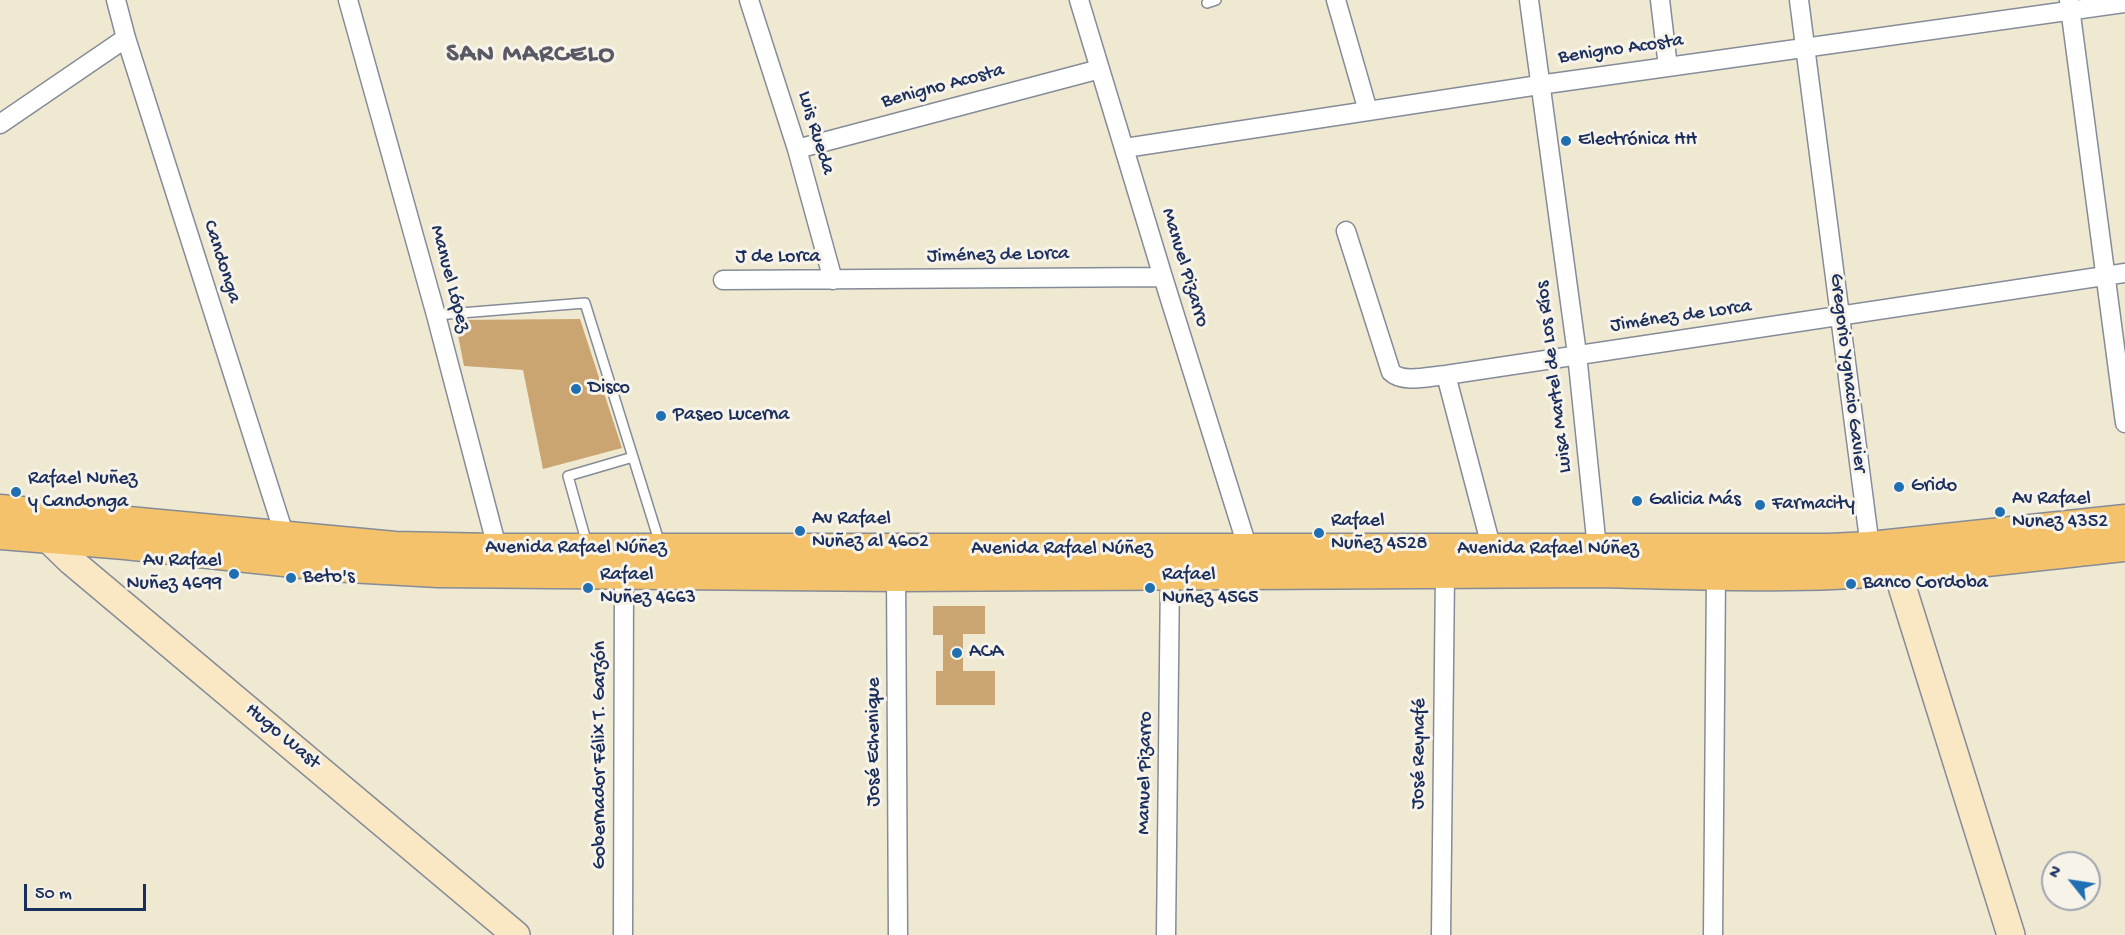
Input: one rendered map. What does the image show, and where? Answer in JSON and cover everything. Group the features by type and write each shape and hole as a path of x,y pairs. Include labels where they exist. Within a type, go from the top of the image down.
{"main road":[{"name":"Avenida Rafael Núñez","path":"10,511 395,548 624,575 1248,549 1492,550 1716,574 1894,570 2125,546"},
{"name":"Hugo Wast","path":"10,511 48,539 71,561 516,935"},
{"name":"Avenida Rafael Núñez","path":"0,534 125,544 354,568 496,561 588,548 662,549 896,563 1170,575 1445,573 1598,560 1870,547 2125,519"},
{"path":"1870,547 1894,570 1901,583 2011,935"}],"street":[{"name":"Candonga","path":"116,0 126,38 285,537"},
{"name":"Manuel López","path":"348,0 436,315 496,561"},
{"name":"Luis Rueda","path":"749,0 797,149 833,280"},
{"name":"Manuel Pizarro","path":"1079,0 1248,549"},
{"path":"1336,0 1368,111"},
{"name":"Luisa Martel de Los Ríos","path":"1529,0 1576,354 1598,560"},
{"path":"1659,0 1668,67"},
{"name":"Gregorio Ygnacio Gavier","path":"1799,0 1870,547"},
{"name":"Benigno Acosta","path":"1125,148 1539,85 1805,48 2070,5 2125,3"},
{"path":"2070,5 2125,423"},
{"path":"0,124 126,38"},
{"name":"Benigno Acosta","path":"797,149 1100,69"},
{"name":"Jiménez de Lorca","path":"1346,231 1391,372 1395,376 1405,378 1446,375 2125,273"},
{"name":"Jiménez de Lorca","path":"833,280 1163,277"},
{"name":"J de Lorca","path":"723,280 833,280"},
{"path":"1446,375 1492,550"},
{"name":"José Echenique","path":"896,563 898,935"},
{"name":"José Reynafé","path":"1440,935 1445,573"},
{"path":"1713,935 1716,574"},
{"name":"Gobernador Félix T. Garzón","path":"623,935 624,575"},
{"name":"Manuel Pizarro","path":"1166,935 1170,575"}],"lane":[{"path":"436,315 585,303 662,549"},
{"path":"588,548 568,476 633,458"}],"building":[{"path":"580,319 622,448 543,469 523,370 464,366 455,320"},
{"path":"933,606 985,606 985,634 963,634 963,671 995,671 995,705 936,705 936,671 943,671 943,635 933,635"}],"place":[{"name":"Electrónica HH","path":"1566,141"},
{"name":"Disco","path":"576,389"},
{"name":"Paseo Lucerna","path":"661,416"},
{"name":"Grido","path":"1899,487"},
{"name":"Rafael Nuñez y Candonga","path":"16,492"},
{"name":"Galicia Más","path":"1637,501"},
{"name":"Farmacity","path":"1760,505"},
{"name":"Av Rafael Nunez 4352","path":"2000,512"},
{"name":"Av Rafael Nuñez al 4602","path":"800,531"},
{"name":"Rafael Nuñez 4528","path":"1319,533"},
{"name":"Av Rafael Nuñez 4699","path":"234,574"},
{"name":"Beto's","path":"291,578"},
{"name":"Banco Cordoba","path":"1851,584"},
{"name":"Rafael Nuñez 4663","path":"588,588"},
{"name":"Rafael Nuñez 4565","path":"1150,588"},
{"name":"ACA","path":"957,653"}],"district":[{"name":"SAN MARCELO","path":"531,56"}]}
